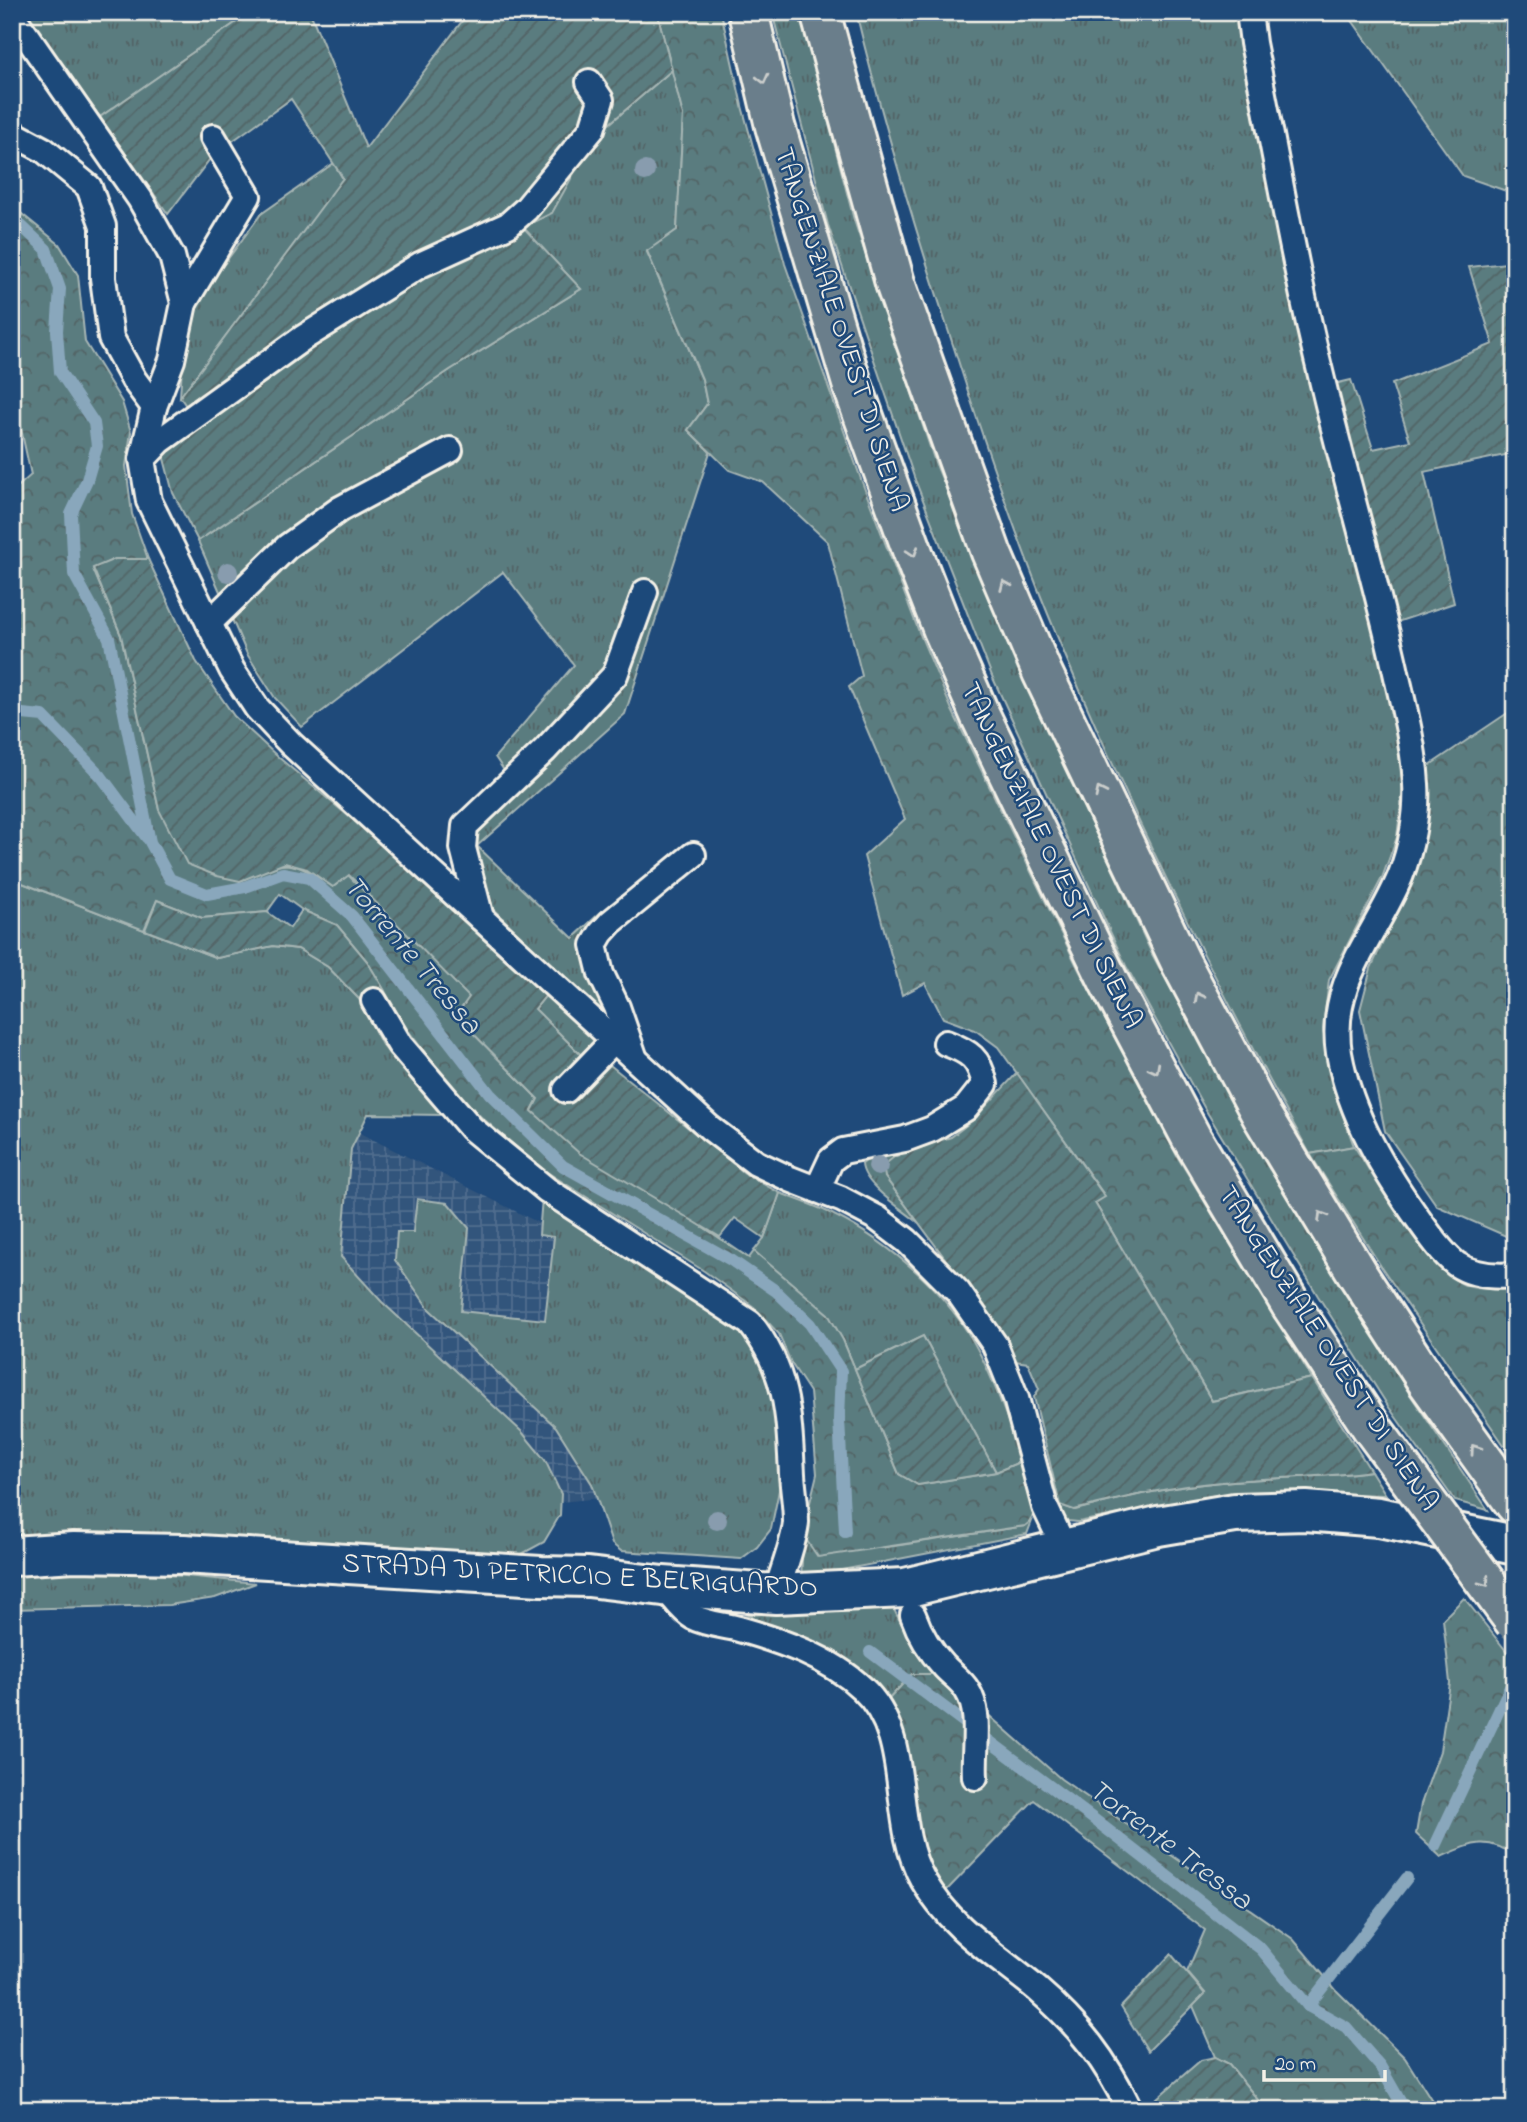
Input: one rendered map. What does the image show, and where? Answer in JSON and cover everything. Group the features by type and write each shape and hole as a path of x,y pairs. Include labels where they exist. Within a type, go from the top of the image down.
{"highway":[{"name":"TANGENZIALE OVEST DI SIENA","path":"748,12 775,126 853,387 943,630 979,715 1109,982 1191,1137 1291,1306 1372,1428 1515,1622"},
{"path":"820,12 895,284 954,453 1042,672 1181,963 1262,1116 1358,1275 1428,1383 1515,1504"}],"street":[{"name":"STRADA DI PETRICCIO E BELRIGUARDO","path":"12,1556 74,1552 184,1554 588,1577 663,1586 776,1594 905,1588 1158,1526 1235,1513 1306,1511 1379,1517 1509,1544"}],"lane":[{"path":"1249,12 1323,386 1387,630 1407,723 1416,786 1412,833 1400,877 1355,959 1343,990 1338,1024 1339,1052 1349,1089 1367,1136 1408,1205 1437,1245 1456,1263 1476,1273 1515,1275"},
{"path":"12,15 140,199 172,256 184,303"},
{"path":"142,459 160,441 303,338 419,265 508,225 526,209 592,129 601,100 589,82"},
{"path":"12,134 44,150 89,187 103,226 103,278 111,338 134,380 154,407"},
{"path":"214,137 248,196 184,303 172,360 154,407 142,459 149,501 232,670 257,708 291,744 710,1128 756,1163 841,1199 877,1218 906,1241 958,1292 995,1345 1016,1398 1045,1507 1065,1549"},
{"path":"209,624 287,547 340,509 450,450"},
{"path":"481,918 463,848 465,826 545,750 615,675 645,592"},
{"path":"635,1060 617,1007 601,974 594,945 611,922 693,855"},
{"path":"374,1001 400,1045 471,1128 547,1189 750,1323 766,1343 778,1368 786,1398 796,1524 776,1594"},
{"path":"566,1090 614,1040"},
{"path":"817,1189 831,1160 843,1151 905,1139 932,1129 966,1108 985,1084 981,1066 963,1050 946,1043"},
{"path":"663,1586 692,1616 780,1641 836,1668 862,1688 882,1712 892,1740 899,1767 906,1837 914,1863 925,1883 946,1914 1073,2023 1102,2058 1130,2110"},
{"path":"914,1615 921,1636 943,1665 968,1690 974,1707 974,1767"}],"shaded area":[{"path":"190,1109 352,1129 547,1227 722,1321 649,1493 531,1505"}],"green space":[{"path":"25,12 251,12 100,117"},
{"path":"251,12 310,12 366,148 469,12 657,12 672,70 594,137 552,213 523,227 581,289 450,370 198,541 173,493 162,451 199,425 180,397 343,178 291,99 213,155 168,214 100,117"},
{"path":"657,12 721,12 742,106 785,264 862,482 952,710 1079,970 1177,1156 1312,1378 1212,1401 1095,1203 1105,1196 998,1047 975,1030 943,1018 925,983 902,995 864,856 905,819 849,687 862,676 828,542 763,482 729,470 688,430 707,404 702,379 647,251 677,230 683,115"},
{"path":"772,12 800,12 854,220 935,462 1071,779 1152,954 1228,1093 1409,1393 1488,1510 1455,1501 1388,1406 1205,1109 1126,966 992,676 914,477 828,225"},
{"path":"856,12 1236,12 1310,385 1397,724 1403,787 1397,837 1382,878 1329,980 1323,1029 1331,1083 1354,1146 1310,1154 1204,955 1107,752 1035,582 988,450 902,183"},
{"path":"1346,12 1515,12 1515,194 1463,176"},
{"path":"672,70 683,115 677,230 647,252 702,379 707,404 688,430 710,452 625,714 477,846 573,938 602,911 606,915 610,1012 605,1017 493,909 476,847 456,864 505,772 495,757 574,665 503,572 302,727 275,698 247,654 198,541 450,370 581,289 522,227 594,137"},
{"path":"334,163 343,179 180,397 182,366 196,307 219,271 261,214"},
{"path":"12,206 59,244 78,275 85,342 122,402 131,432 126,466 132,514 148,559 115,559 93,569 121,635 159,810 240,881 268,869 288,865 307,871 333,887 348,875 470,997 456,1016 538,1099 532,1110 749,1258 754,1251 828,1314 843,1340 899,1474 918,1485 996,1472 1022,1461 1034,1505 1031,1520 1025,1526 818,1557 805,1538 804,1527 817,1474 810,1392 791,1363 779,1334 754,1307 704,1271 542,1169 480,1116 446,1080 407,1029 367,961 337,925 302,910 280,894 267,912 202,918 157,900 144,930 12,879 12,492 31,475 18,415 12,408"},
{"path":"1515,262 1515,453 1424,472 1454,603 1397,622 1334,384 1351,380 1373,449 1410,441 1392,384 1493,344 1469,267"},
{"path":"115,559 148,559 196,661 234,716 366,831 546,995 535,1009 581,1055 603,1072 610,1065 747,1175 780,1193 764,1238 735,1218 720,1237 579,1153 532,1111 538,1099 456,1016 469,997 349,875 333,887 307,869 285,863 240,881 217,876 187,864 159,810 121,635 93,568"},
{"path":"1515,708 1515,1240 1437,1206 1385,1131 1360,1010 1371,968 1419,864 1427,767"},
{"path":"12,879 217,958 273,946 298,949 328,967 359,999 382,1045 444,1115 368,1114 351,1149 341,1257 382,1302 522,1432 545,1460 561,1494 560,1515 544,1542 520,1555 190,1537 12,1541"},
{"path":"157,900 202,918 267,912 290,928 302,910 337,925 367,961 385,991 359,999 328,967 298,949 273,946 217,958 145,930"},
{"path":"546,995 592,1036 595,1043 581,1055 535,1009"},
{"path":"1017,1073 1105,1197 1095,1203 1212,1401 1312,1378 1371,1471 1184,1486 1074,1510 1060,1505 1034,1397 1039,1389 1028,1363 1015,1361 1003,1337 885,1177 883,1166 894,1157 912,1149 951,1137 973,1120"},
{"path":"1354,1146 1390,1204 1438,1266 1455,1280 1471,1287 1515,1288 1515,1461 1382,1268 1310,1154"},
{"path":"912,1149 885,1177 919,1223 876,1188 864,1172 862,1164 879,1155"},
{"path":"780,1193 821,1209 877,1240 935,1291 952,1310 979,1352 1022,1461 996,1472 923,1336 855,1369 843,1340 754,1251 764,1238"},
{"path":"542,1198 743,1331 771,1377 783,1471 771,1529 757,1547 741,1559 621,1551 612,1544 592,1484 556,1427 429,1309 395,1260 397,1232 413,1232 417,1199 448,1203 469,1228 461,1311 545,1320 554,1237 539,1235"},
{"path":"923,1336 996,1472 918,1485 899,1474 855,1369"},
{"path":"1371,1471 1386,1495 1250,1495 1173,1504 1078,1522 1068,1521 1063,1516 1060,1505 1075,1510 1184,1486"},
{"path":"1032,1521 1027,1534 801,1578 804,1527 881,1548 1025,1526"},
{"path":"76,1571 185,1576 256,1583 215,1598 169,1605 12,1609 12,1575"},
{"path":"1464,1598 1515,1662 1515,1856 1495,1845 1478,1844 1441,1857 1416,1834 1421,1804 1440,1751 1450,1683 1443,1619"},
{"path":"891,1604 911,1642 942,1674 912,1674 889,1699 870,1679 829,1651 784,1635 709,1618"},
{"path":"912,1674 942,1674 1061,1779 1293,1939 1336,1990 1405,2058 1438,2110 1266,2110 1229,2064 1215,2057 1193,2006 1205,1993 1187,1972 1205,1930 1034,1800 946,1891 925,1856 913,1813 906,1757 889,1699"},
{"path":"1171,1954 1205,1994 1148,2051 1121,2007"},
{"path":"1215,2057 1229,2064 1266,2110 1149,2110 1149,2105 1201,2060"}],"waterway":[{"name":"Torrente Tressa","path":"12,217 46,249 60,289 57,331 60,372 94,423 97,446 87,480 71,514 74,574 109,638 150,842 170,879 207,894 245,887 283,873 309,878 352,916 490,1094 563,1166 731,1260 776,1291 810,1324 841,1371 839,1419 845,1532"},
{"path":"12,713 43,716 101,776 147,838"},
{"name":"Torrente Tressa","path":"870,1652 1095,1820 1261,1949 1308,2006 1346,2027 1380,2066 1405,2110"},
{"path":"1435,1846 1511,1685 1515,1665"},
{"path":"1308,2006 1407,1878"}]}
